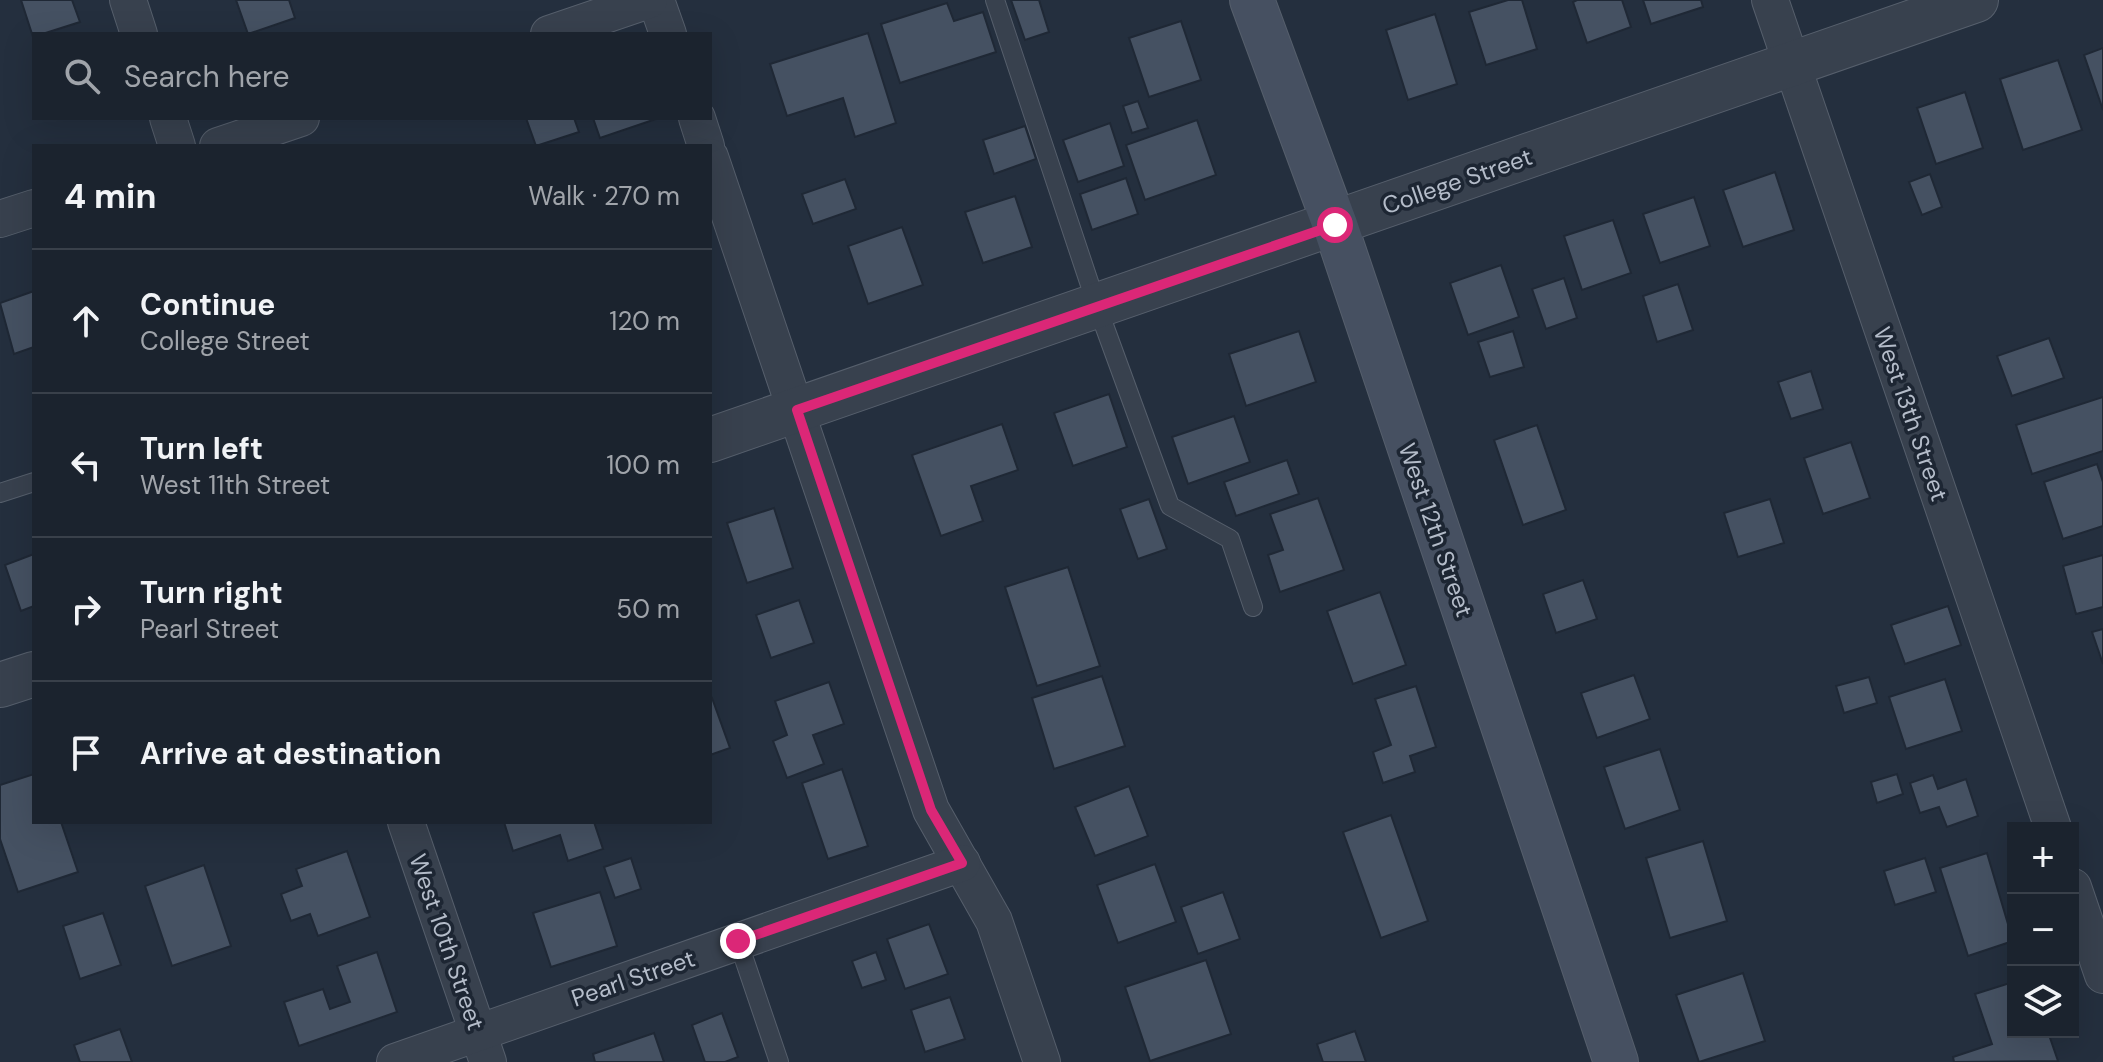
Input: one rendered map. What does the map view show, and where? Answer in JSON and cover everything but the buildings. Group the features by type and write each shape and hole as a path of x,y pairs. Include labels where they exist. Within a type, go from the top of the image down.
{"main road":[{"name":"West 12th Street","path":"1252,0 1335,225 1616,1062"}],"street":[{"path":"128,0 138,32"},
{"path":"555,32 649,0"},
{"path":"656,0 667,32"},
{"name":"West 13th Street","path":"1770,0 2051,822"},
{"name":"College Street","path":"712,439 1793,67 1840,46 1976,0"},
{"path":"169,120 176,144"},
{"path":"224,144 295,120"},
{"path":"698,120 705,144"},
{"path":"712,163 931,810 994,921 1042,1062"},
{"path":"0,219 32,209"},
{"path":"0,685 32,675"},
{"name":"West 10th Street","path":"407,824 483,1047"},
{"name":"Pearl Street","path":"395,1062 483,1047 738,941 962,863"},
{"path":"2075,894 2103,975"}],"lane":[{"path":"995,0 1097,306 1170,506 1230,539 1253,607"},
{"path":"0,493 32,483"},
{"path":"738,941 779,1062"}],"route":[{"path":"738,941 962,863 931,810 797,410 1335,225"}]}
